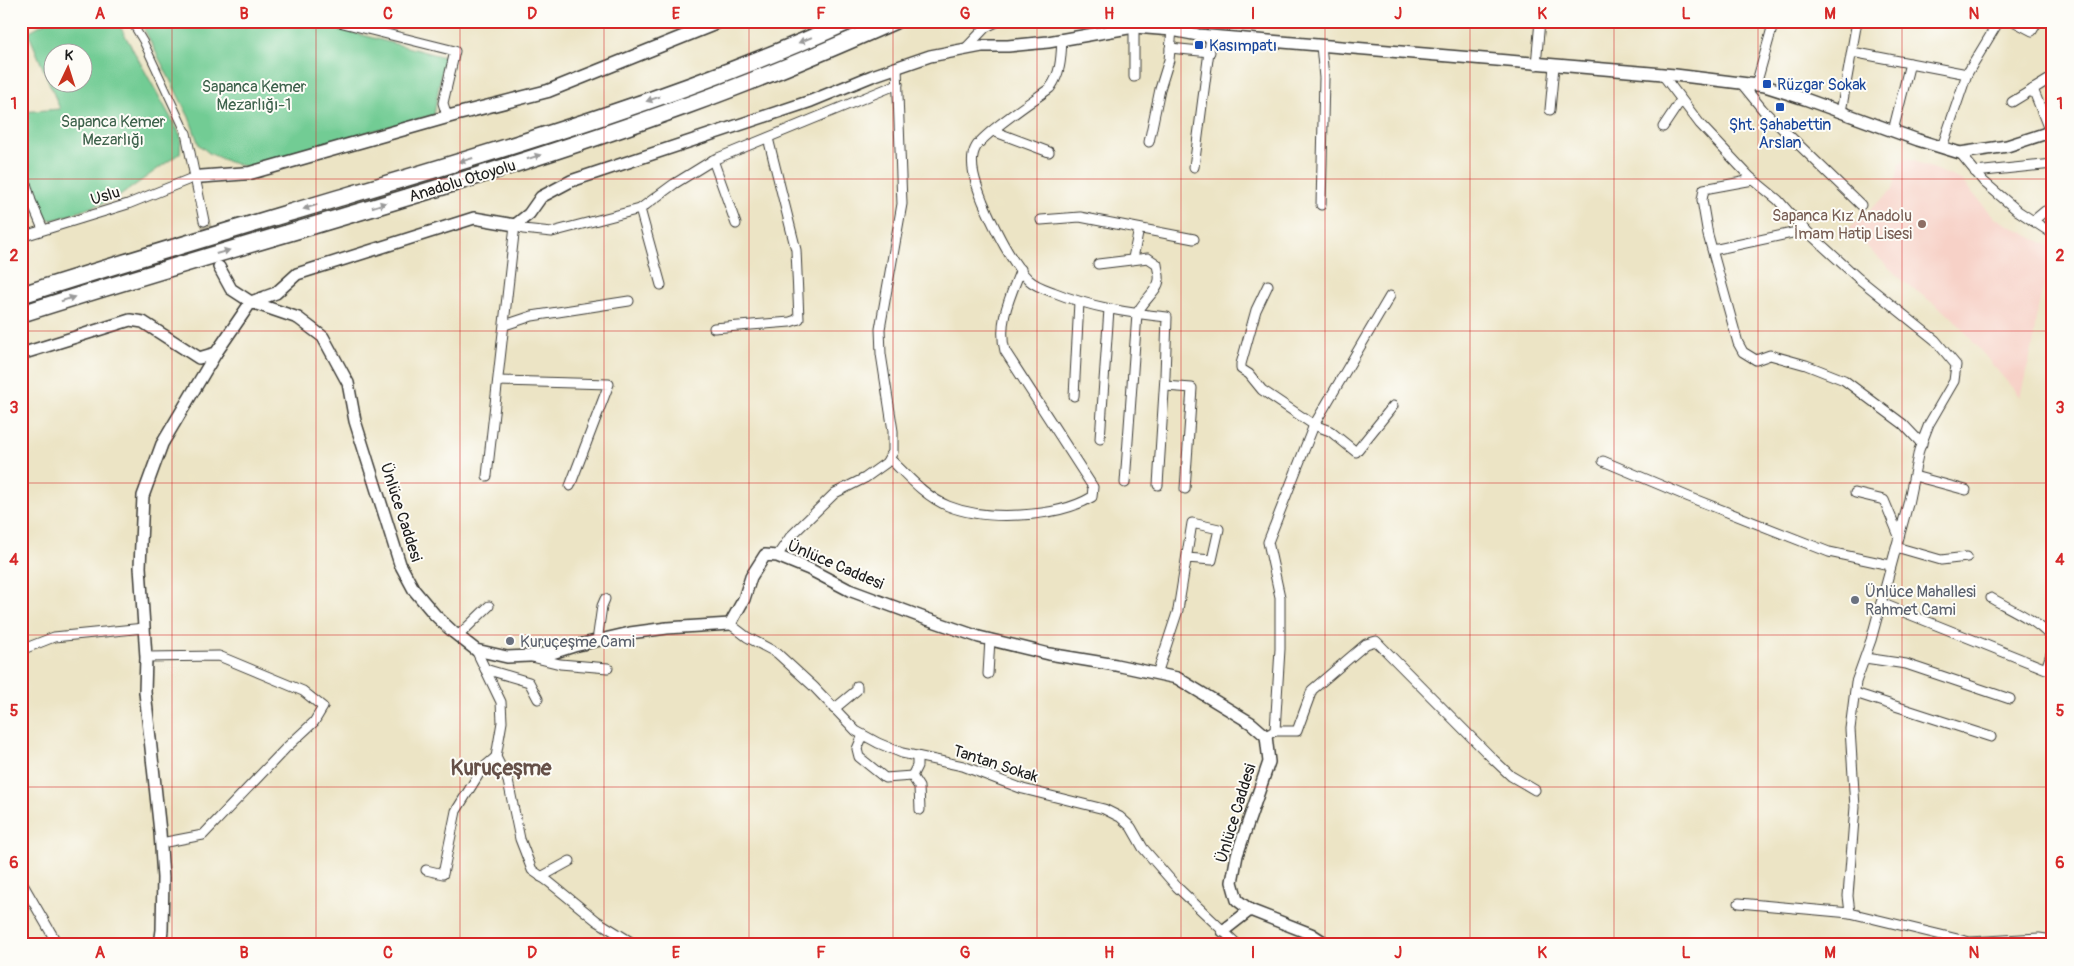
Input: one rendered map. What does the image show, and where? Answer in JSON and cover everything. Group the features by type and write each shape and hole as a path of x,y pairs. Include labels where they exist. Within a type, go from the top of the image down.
{"highway":[{"name":"Anadolu Otoyolu","path":"21,295 586,122 700,82 850,21"},
{"name":"Anadolu Otoyolu","path":"21,314 126,280 502,168 601,135 688,105 784,68 894,21"}],"main road":[{"path":"195,177 250,173 447,116 548,91 645,53 718,21"}],"street":[{"path":"131,21 143,41 186,133 204,221"},
{"path":"335,21 455,51 443,103 447,116"},
{"path":"964,50 986,27 999,21"},
{"path":"1536,65 1540,21"},
{"path":"1756,85 1774,21"},
{"path":"1841,112 1857,21"},
{"path":"1942,148 1967,74 1999,21"},
{"path":"2014,21 2032,31 2038,21"},
{"path":"1134,24 1134,77"},
{"path":"487,476 515,225 529,214 541,197 571,181 811,100 930,56 982,46 1008,46 1062,39 1134,24 1211,36 1536,65 1662,74 1756,85 1805,98 1893,131 1960,153 2007,146 2051,132 2034,89"},
{"path":"1149,142 1160,89 1169,60 1172,30"},
{"path":"1194,166 1211,36"},
{"path":"1062,39 1061,66 1056,80 1050,88 993,131 975,148 973,167 976,182 987,212 1002,240 1030,281 1040,287 1079,302 1138,314 1167,317 1165,386 1158,485"},
{"path":"1320,205 1324,78 1321,46"},
{"path":"1170,48 1210,52"},
{"path":"1852,52 1967,74"},
{"path":"1893,131 1910,63"},
{"path":"1550,110 1554,66"},
{"path":"777,556 790,537 835,493 865,478 886,463 893,452 893,431 880,329 902,204 897,67"},
{"path":"1662,74 1700,124 1753,180 1778,200 1806,230 1858,278 1935,340 1956,364 1954,381 1929,424 1922,444 1881,603 1856,682 1850,729 1855,807 1848,896 1850,913"},
{"path":"2012,102 2053,77"},
{"path":"1741,83 1763,110 1860,205"},
{"path":"160,945 163,878 145,692 146,657 140,567 143,496 162,444 216,353 251,302 276,293 297,274 474,218 515,225 523,229 552,232 640,209 674,184 712,160 898,84"},
{"path":"1663,127 1682,100"},
{"path":"993,131 1049,152"},
{"path":"714,328 790,322 799,319 796,250 768,138"},
{"path":"1960,153 1990,188 2018,211 2053,234"},
{"path":"712,160 736,224"},
{"path":"1975,172 2053,164"},
{"path":"21,166 31,201 43,229"},
{"name":"Uslu","path":"21,237 128,204 195,177"},
{"path":"1753,180 1704,189 1702,200 1713,250 1738,343 1743,352 1756,360 1770,355 1806,365 1844,380 1903,424 1922,444"},
{"path":"640,209 661,285"},
{"path":"2033,221 2045,211 2053,210"},
{"path":"1041,220 1080,217 1194,239"},
{"path":"1132,258 1139,228"},
{"path":"1713,250 1806,230"},
{"path":"1098,264 1132,258 1148,258 1156,264 1159,280 1154,291 1141,304 1138,314 1125,483"},
{"name":"Ünlüce Caddesi","path":"219,267 231,289 251,302 298,318 323,337 348,383 355,421 400,564 414,590 435,615 476,650 506,657 529,656 552,653 574,646 667,628 730,624 744,599 751,577 765,555 777,556 809,569 849,590 927,619 990,639 1048,654 1116,665 1176,678 1271,733 1269,762 1237,855 1232,882 1237,900 1250,910 1311,934 1328,945"},
{"path":"889,458 919,488 946,505 962,510 1029,515 1067,508 1092,497 1093,487 1005,351 1002,340 1005,314 1021,270"},
{"path":"1268,285 1248,333 1241,369 1249,374 1262,390 1314,425 1330,431 1356,452 1393,406"},
{"path":"1390,296 1314,425 1268,542 1280,597 1280,649 1271,733 1296,731 1312,690 1366,644 1376,641 1511,776 1535,790"},
{"path":"505,325 532,316 629,301"},
{"path":"1074,396 1079,302"},
{"path":"1100,439 1109,309"},
{"path":"21,354 130,320 143,322 198,358 216,353"},
{"path":"498,382 609,384 570,486"},
{"path":"1165,386 1192,388 1185,489"},
{"path":"1604,461 1689,497 1829,552 1890,565"},
{"path":"1914,476 1966,490"},
{"path":"1855,493 1884,500 1899,536"},
{"path":"1157,674 1178,610 1192,523 1219,529 1212,560 1187,558"},
{"path":"1896,547 1941,560 1967,557"},
{"path":"1881,603 2046,669 2053,643 2050,636 2039,626 1991,598"},
{"path":"597,641 602,606 605,599"},
{"path":"458,636 488,606"},
{"name":"Tantan Sokak","path":"730,624 777,653 814,687 856,731 863,735 902,753 963,766 1023,789 1104,809 1120,817 1131,827 1143,848 1177,887 1238,945"},
{"path":"21,650 54,637 144,628"},
{"path":"988,674 990,639"},
{"path":"476,650 501,702 502,722 496,757 508,780 520,839 532,870 597,921 636,945"},
{"path":"146,657 219,656 303,692 323,707 314,722 286,748 203,835 161,843"},
{"path":"529,656 560,664 608,668"},
{"path":"1865,658 1906,664 2010,699"},
{"path":"485,669 528,682 538,699"},
{"path":"834,709 857,690 857,686"},
{"path":"1855,693 1991,738"},
{"path":"863,735 856,749 860,757 885,778 912,776"},
{"path":"912,776 917,766 917,756"},
{"path":"426,870 443,874 456,810 482,770 496,757"},
{"path":"912,776 919,786 920,810"},
{"path":"541,877 570,861"},
{"path":"21,881 58,945"},
{"path":"1739,903 1850,913 1970,942 2053,940"},
{"path":"1223,931 1250,910"}],"shaded area":[{"path":"1907,158 1961,180 1995,218 2053,248 2036,317 2033,345 2020,397 1952,317 1903,281 1848,229 1893,189 1900,163"}],"green space":[{"name":"Sapanca Kemer Mezarlığı","path":"48,21 117,21 181,136 180,153 117,198 64,217 52,220 43,217 21,156 21,112 60,109 53,92 92,92 92,42 42,42 42,66 28,32"},
{"name":"Sapanca Kemer Mezarlığı-1","path":"140,21 238,21 244,28 250,21 310,21 444,57 434,115 345,138 251,168 229,162 209,153 199,145 189,117"}],"tunnel":[{"path":"204,221 217,260"}],"place":[{"name":"Kasımpatı","path":"1199,45"},
{"name":"Rüzgar Sokak","path":"1767,84"},
{"name":"Şht. Şahabettin Arslan","path":"1780,107"},
{"name":"Sapanca Kız Anadolu İmam Hatip Lisesi","path":"1922,224"},
{"name":"Ünlüce Mahallesi Rahmet Cami","path":"1855,600"},
{"name":"Kuruçeşme Cami","path":"510,641"}],"district":[{"name":"Kuruçeşme","path":"501,768"}]}
